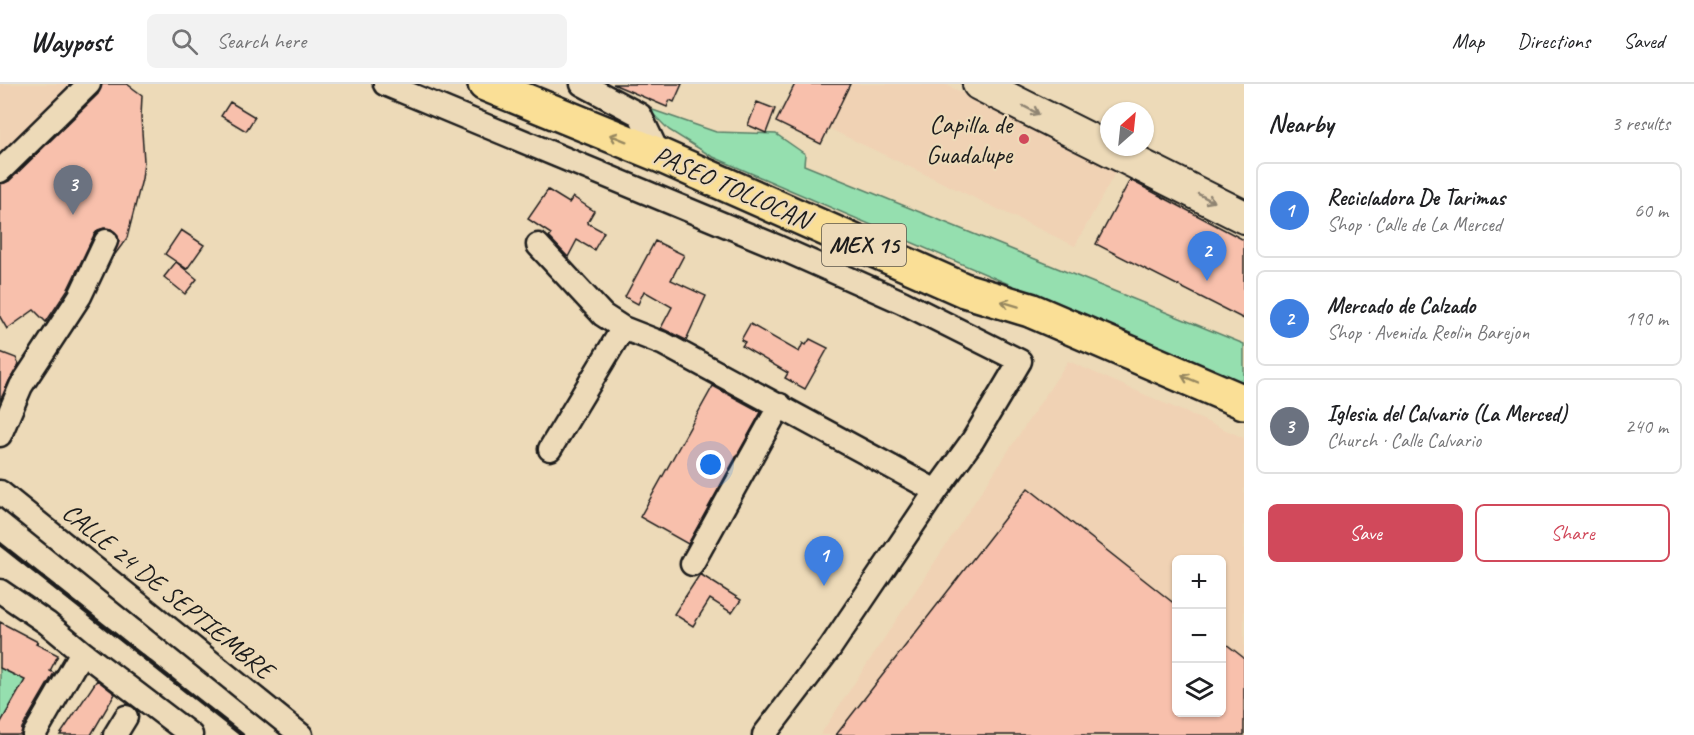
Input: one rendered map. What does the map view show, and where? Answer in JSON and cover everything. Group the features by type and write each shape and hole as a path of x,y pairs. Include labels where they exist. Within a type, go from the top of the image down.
{"highway":[{"name":"PASEO TOLLOCAN","path":"485,84 659,155 964,290 1030,310 1244,402"}],"main road":[{"path":"979,84 1244,217"}],"street":[{"path":"0,171 89,84"},
{"path":"385,84 788,252 902,302 1020,361 973,440 936,490 830,648 764,735"},
{"path":"582,84 640,115 659,155"},
{"path":"0,435 21,386 80,296 106,241"},
{"path":"538,245 603,315 623,328 664,344 936,490"},
{"path":"550,449 623,328"},
{"path":"692,564 780,405"},
{"name":"CALLE 24 DE SEPTIEMBRE","path":"0,492 301,735"},
{"path":"0,591 47,623 190,735"},
{"path":"34,735 82,652"}],"shaded area":[{"path":"0,84 77,84 0,164"},
{"path":"850,84 945,84 1116,171 1075,246 828,128"},
{"path":"1068,361 1244,438 1244,735 820,735"}],"green space":[{"path":"647,108 716,132 776,134 805,154 804,165 1244,344 1244,384 711,156 669,130"},
{"path":"0,668 25,680 0,724"}],"building":[{"path":"102,84 127,84 142,95 144,161 142,179 127,238 113,257 119,240 117,234 111,229 98,230 68,289 46,322 34,310 7,329 0,317 0,184 9,181 98,94"},
{"path":"613,84 682,84 674,102 670,100 667,107"},
{"path":"795,84 850,84 821,144 776,122"},
{"path":"230,102 255,117 246,131 221,116"},
{"path":"757,102 775,109 766,133 748,125"},
{"path":"1130,180 1244,240 1244,319 1096,244"},
{"path":"548,190 569,203 573,197 594,211 587,223 604,232 594,250 577,240 568,257 549,237 551,234 528,219"},
{"path":"181,230 204,245 187,269 165,254"},
{"path":"655,241 684,255 671,280 706,296 686,340 661,328 672,307 644,291 638,304 625,297"},
{"path":"176,262 197,279 185,294 164,277"},
{"path":"750,324 799,352 803,343 806,345 810,339 828,348 805,389 785,378 788,373 742,346 745,342 741,340"},
{"path":"0,352 16,358 19,364 0,401"},
{"path":"713,386 761,412 688,544 640,517"},
{"path":"1028,488 1172,602 1172,717 1226,717 1226,644 1244,658 1244,735 836,735"},
{"path":"700,574 741,600 732,613 710,599 693,626 674,614"},
{"path":"0,622 58,655 50,671 54,673 22,728 21,735 0,735 0,724 25,680 0,668"},
{"path":"97,680 115,694 91,735 60,735"}],"railway":[{"path":"0,544 242,735"}],"place":[{"name":"Capilla de Guadalupe","path":"1024,139"},
{"name":"Iglesia del Calvario (La Merced)","path":"73,215"},
{"name":"Mercado de Calzado","path":"1207,281"},
{"name":"Recicladora De Tarimas","path":"824,586"}]}
